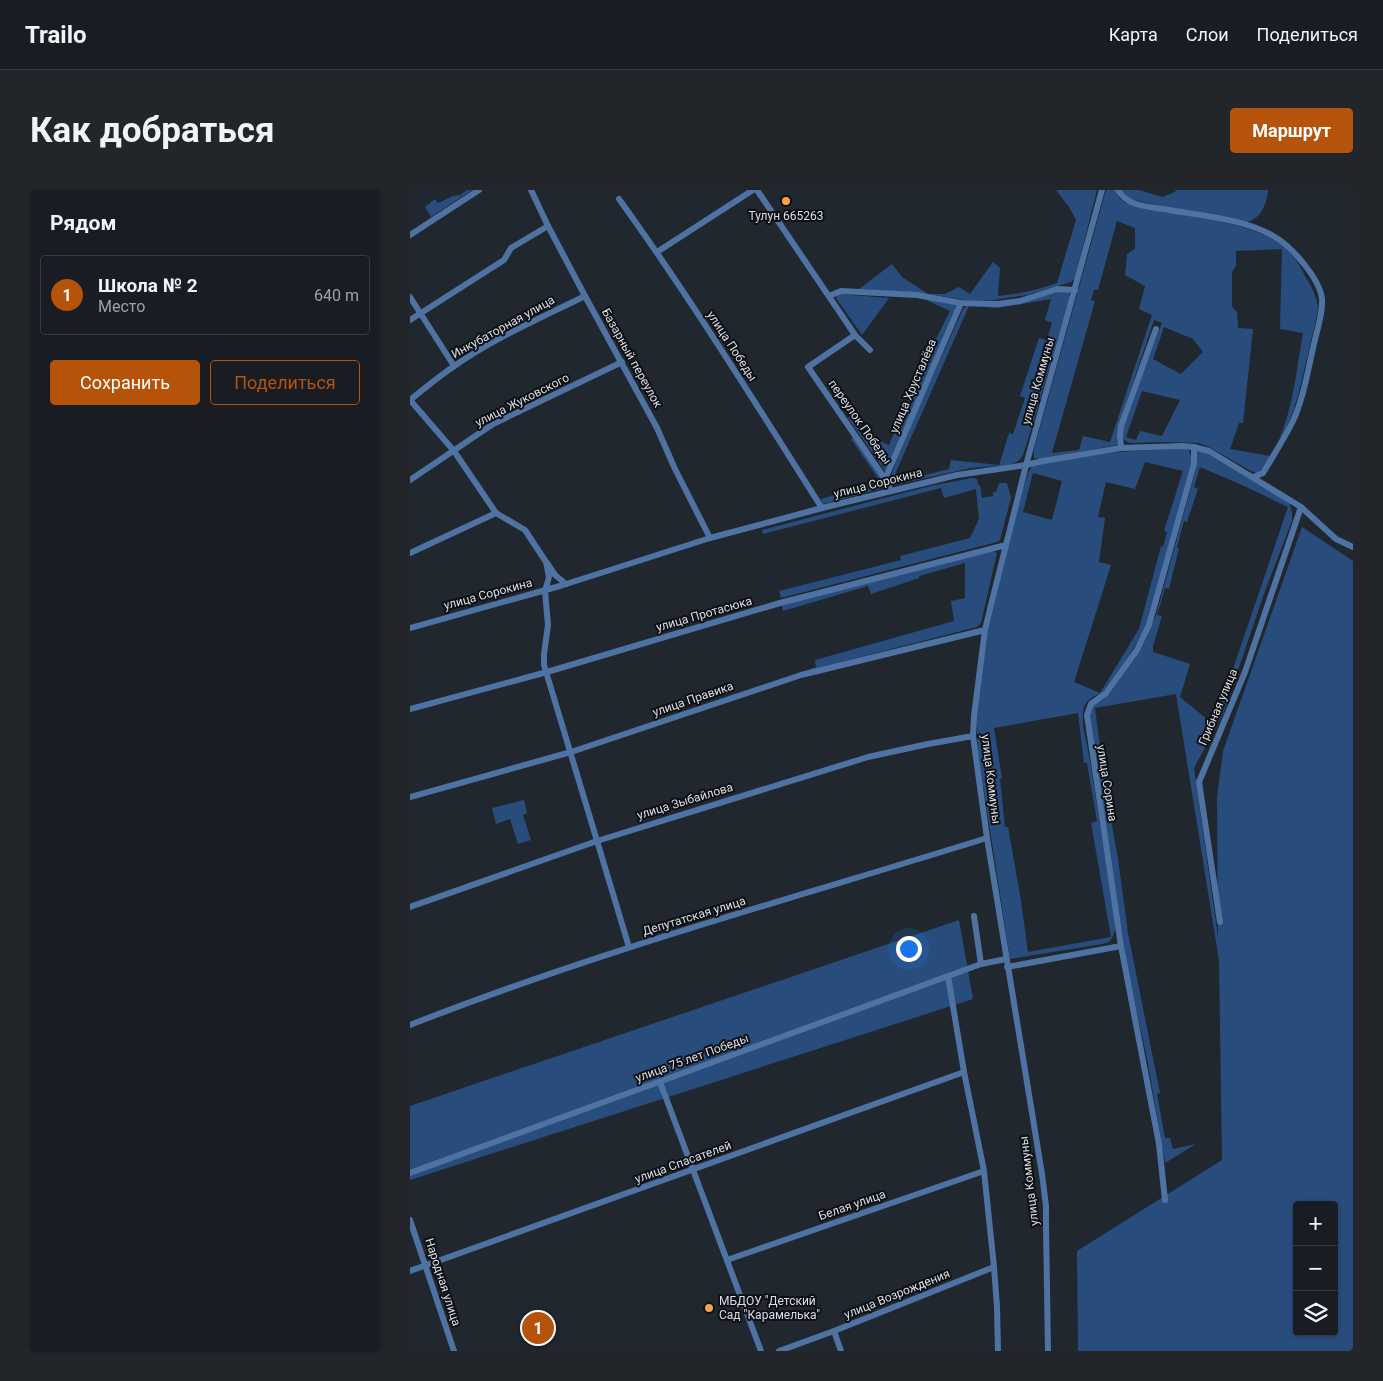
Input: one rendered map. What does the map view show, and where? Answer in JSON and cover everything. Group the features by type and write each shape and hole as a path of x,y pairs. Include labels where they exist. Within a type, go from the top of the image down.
{"street":[{"path":"410,235 479,190"},
{"name":"Базарный переулок","path":"531,190 585,296 657,428 675,469 710,538"},
{"path":"657,252 755,190 855,335 870,350"},
{"name":"улица Коммуны","path":"1048,1351 1046,1206 1007,967 973,736 986,630 1026,465 1102,190"},
{"path":"1118,190 1124,198 1140,204 1250,226 1274,237 1302,261 1320,291 1322,300 1319,322 1301,397 1293,420 1263,473 1254,478"},
{"name":"улица Победы","path":"619,199 657,252 822,508"},
{"path":"410,320 504,260 511,248 548,226"},
{"path":"829,296 841,291 917,295 961,303 1004,304 1057,289 1075,290"},
{"name":"Инкубаторная улица","path":"410,400 454,366 518,329 585,296"},
{"path":"410,297 454,366"},
{"name":"улица Хрусталёва","path":"885,479 961,303"},
{"path":"1121,448 1121,426 1156,329"},
{"name":"переулок Победы","path":"855,335 808,367 885,479 891,491"},
{"name":"улица Жуковского","path":"410,480 493,424 622,362"},
{"path":"410,400 454,451 496,513 525,530 555,575 566,584"},
{"name":"улица Сорокина","path":"410,628 545,591 710,538 822,508 957,475 1121,448 1175,445 1194,447 1213,453 1301,507 1336,539 1353,547"},
{"name":"улица Сорина","path":"1165,1200 1158,1144 1121,946 1087,715 1091,704 1106,693 1137,650 1149,626 1194,464 1194,447"},
{"name":"Грибная улица","path":"1220,922 1199,782 1245,672 1301,507"},
{"path":"410,553 496,513"},
{"name":"улица Протасюка","path":"410,709 547,672 780,604 1006,546"},
{"path":"546,562 549,577 545,591 548,625 544,660 629,947"},
{"name":"улица Правика","path":"410,797 571,752 801,675 986,630"},
{"name":"улица Зыбайлова","path":"410,907 597,841 868,757 973,736"},
{"name":"Депутатская улица","path":"410,1025 468,1002 629,947 987,838"},
{"path":"974,916 981,964"},
{"path":"1007,967 1121,946"},
{"name":"улица 75 лет Победы","path":"410,1174 981,964 1006,959"},
{"path":"948,976 964,1072 984,1171 994,1267 998,1351"},
{"name":"улица Спасателей","path":"410,1271 964,1072"},
{"path":"660,1082 761,1351"},
{"name":"Белая улица","path":"726,1260 984,1171"},
{"name":"Народная улица","path":"410,1220 454,1351"},
{"name":"улица Возрождения","path":"779,1351 834,1332 994,1267"},
{"path":"834,1332 841,1351"}],"shaded area":[{"path":"467,190 472,190 431,217 425,207 435,199 438,203 460,195"},
{"path":"1056,190 1097,190 1075,278 1071,282 1027,295 993,300 966,300 928,294 945,294 959,287 970,294 993,262 1000,268 998,296 1042,288 1057,283 1076,220"},
{"path":"1106,190 1115,190 1121,200 1134,206 1242,227 1273,239 1291,254 1313,291 1318,308 1297,398 1290,420 1279,439 1291,401 1303,333 1280,329 1282,249 1236,251 1236,266 1232,272 1232,307 1237,312 1238,328 1253,329 1243,423 1239,423 1230,449 1270,456 1259,473 1251,471 1199,443 1130,443 1124,439 1122,430 1162,323 1154,320 1119,424 1118,444 1040,459 1034,458 1034,449","holes":["1117,221 1135,228 1135,249 1127,254 1125,275 1145,286 1139,309 1152,315 1110,442 1083,436 1079,450 1052,453 1095,301 1091,300 1094,290 1098,290","1164,327 1193,339 1203,352 1181,374 1153,359","1142,391 1180,400 1162,436 1140,431 1136,440 1126,437"]},
{"path":"1119,190 1139,190 1162,197 1176,190 1268,190 1260,214 1247,222 1146,203 1128,198"},
{"path":"892,264 902,277 928,294 859,289"},
{"path":"1062,290 1069,291 1069,299 1023,455 1018,461 1009,465 971,468 895,485 891,483 894,467 911,425 963,309 967,306 969,306 997,306","holes":["1051,299 1045,320 1052,323 1047,340 1039,338 1020,396 1025,398 1013,434 1009,433 999,465 951,460 949,469 921,476 898,476 895,474 969,306 998,308"]},
{"path":"838,294 889,298 862,335 836,298"},
{"path":"922,298 956,305 957,307 885,471 848,418 852,416 862,432 889,445 923,365 950,311"},
{"path":"854,436 883,481 884,488 823,504 821,499 880,481 851,439"},
{"path":"1185,449 1189,450 1192,461 1147,623 1117,674 1101,693 1088,701 1083,711 1083,726 1116,928 1109,942 1010,959 978,752 976,717 988,631 1016,511 1028,473 1035,465 1132,451","holes":["1145,462 1183,471 1164,531 1167,532 1163,547 1161,546 1139,629 1100,693 1074,682 1111,565 1099,562 1105,518 1098,517 1106,482 1135,489","1033,473 1062,481 1052,520 1023,512","1078,713 1084,763 1087,763 1097,821 1091,823 1111,937 1028,952 1008,827 1005,827 1000,779 1002,778 994,728"]},
{"path":"1201,450 1289,501 1292,513 1292,521 1265,591 1223,714 1194,768 1218,937 1217,798 1223,751 1302,527 1353,561 1353,1351 1078,1351 1077,1251 1222,1160 1219,960 1176,694 1095,708 1128,933 1160,1093 1157,1094 1165,1138 1170,1138 1173,1149 1196,1144 1165,1163 1148,1063 1129,976 1089,712 1094,702 1110,693 1142,647 1149,632 1156,615 1197,463 1195,451","holes":["1200,467 1288,507 1214,725 1180,697 1190,664 1153,652 1153,646 1162,616 1157,615 1165,588 1169,589 1184,521 1187,522 1198,489 1194,487"]},
{"path":"972,478 977,479 978,485 980,485 982,498 993,496 993,492 996,492 999,483 1007,483 1011,498 1000,540 997,542 781,598 779,591 901,560 900,556 970,538 979,519 976,489 944,498 941,488 763,534 762,530 930,486"},
{"path":"990,550 997,553 981,623 977,627 802,672 816,667 815,660 954,621 951,601 965,598 965,563 919,576 919,578 871,594 868,586 783,611 782,605"},
{"path":"524,800 527,813 523,815 531,840 518,844 510,819 496,824 492,808"},
{"path":"959,920 973,999 410,1180 410,1106"}],"place":[{"name":"Тулун 665263","path":"786,201"},
{"name":"МБДОУ \"Детский Сад \"Карамелька\"","path":"709,1308"},
{"name":"Школа № 2","path":"538,1328"}]}
